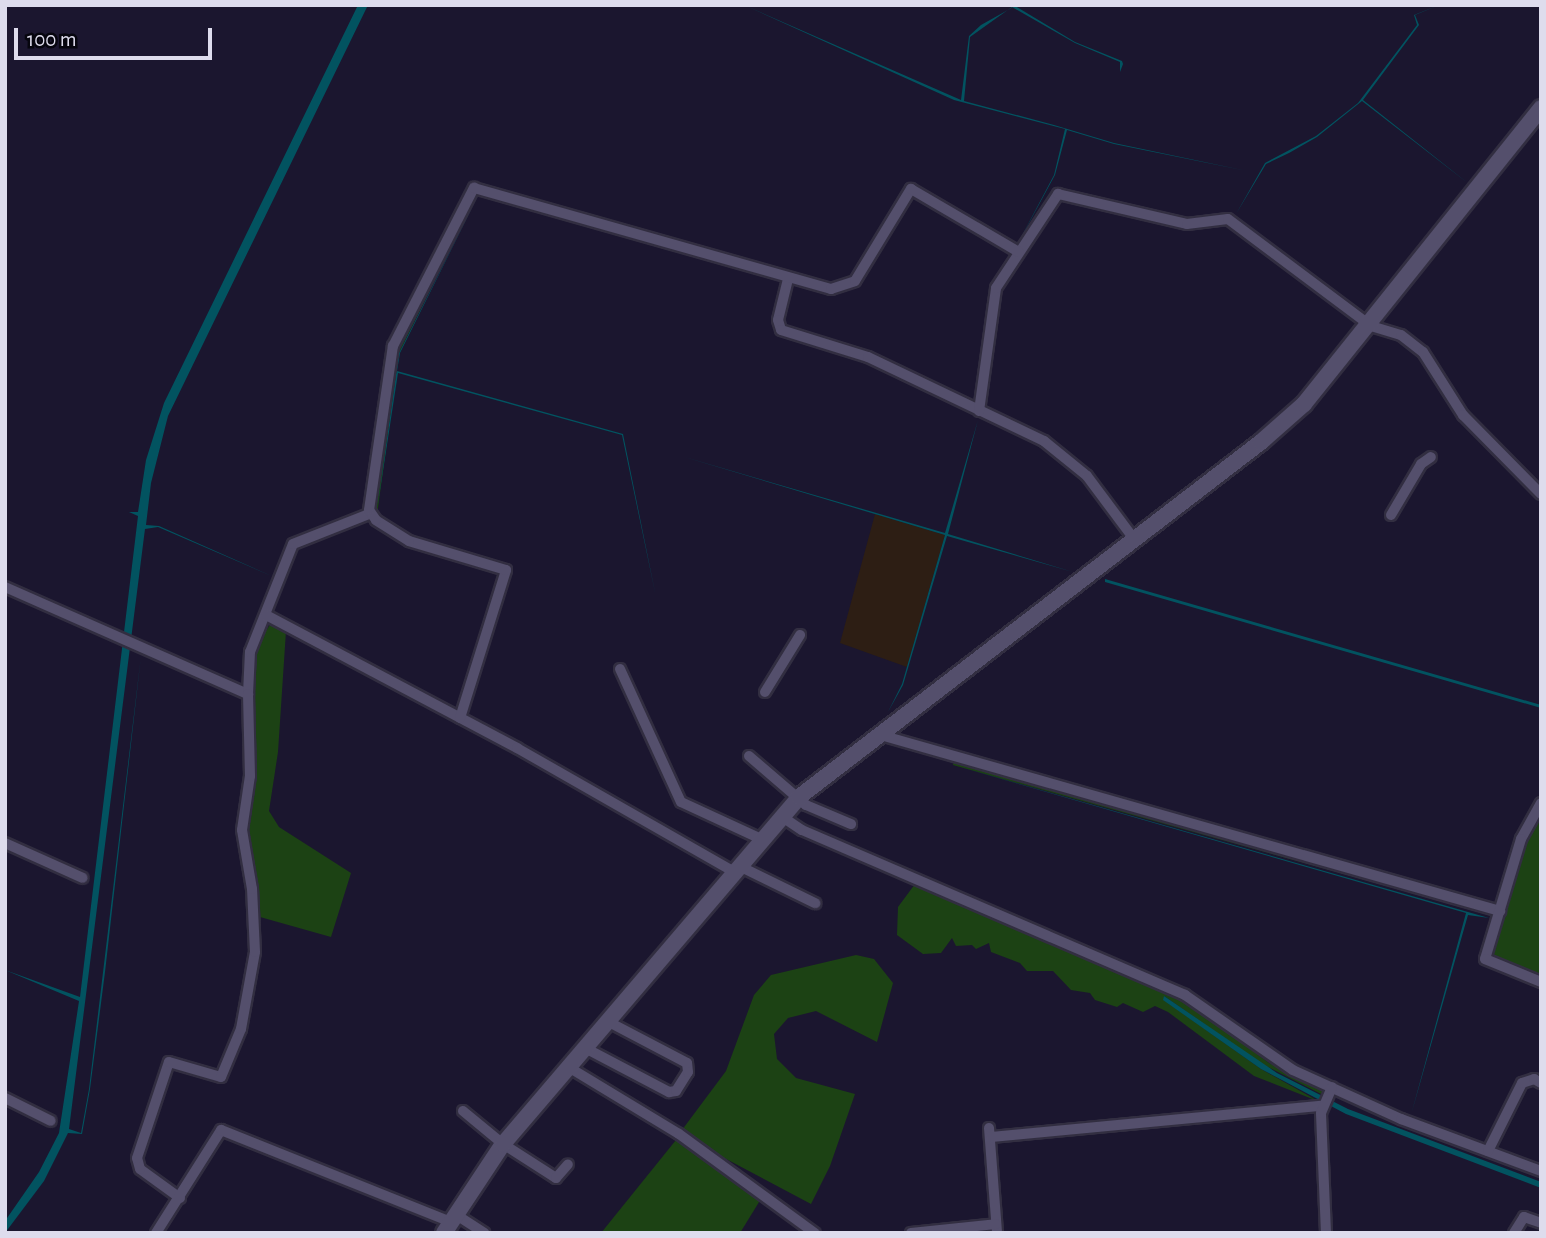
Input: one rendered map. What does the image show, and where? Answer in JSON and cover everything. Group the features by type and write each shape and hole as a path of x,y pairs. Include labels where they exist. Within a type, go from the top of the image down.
{"street":[{"path":"450,1223 503,1144 587,1049 799,797 1283,422 1371,326 1541,108"},
{"path":"369,514 393,345 474,188 831,289 850,286 911,189 1019,252"},
{"path":"979,411 995,292 1058,194 1187,224 1228,219 1371,326 1401,335 1423,352 1464,415 1541,494"},
{"path":"788,279 778,320 781,330 868,357 1021,429 1067,456 1134,538"},
{"path":"1391,515 1421,464 1431,457"},
{"path":"180,1198 141,1169 137,1158 169,1062 221,1077 241,1029 255,952 242,821 250,776 247,659 296,540 369,514"},
{"path":"369,514 409,541 506,569 460,718"},
{"path":"5,587 248,694"},
{"path":"266,615 736,869 816,903"},
{"path":"765,692 800,635"},
{"path":"620,669 681,803 763,837"},
{"path":"877,734 1500,911"},
{"path":"749,756 806,805 851,824"},
{"path":"1541,803 1521,839 1485,959 1541,982"},
{"path":"779,818 1185,995 1272,1059 1331,1088 1541,1171"},
{"path":"5,843 83,878"},
{"path":"587,1049 669,1093 676,1091 688,1072 687,1063 609,1022"},
{"path":"570,1068 679,1134 815,1233"},
{"path":"1488,1151 1521,1083 1534,1079 1541,1083"},
{"path":"1326,1233 1323,1105 1331,1088"},
{"path":"5,1098 51,1121"},
{"path":"911,1233 997,1229 990,1133 1323,1105"},
{"path":"463,1111 503,1144 556,1178 568,1164"},
{"path":"156,1233 221,1130 450,1223 484,1233"},
{"path":"1514,1233 1524,1217 1541,1223"}],"shaded area":[{"path":"358,5 368,5 168,416 151,483 146,525 159,526 274,577 158,527 145,529 69,1129 81,1133 89,1089 141,656 105,972 90,1089 82,1134 68,1133 44,1181 5,1233 5,1221 39,1172 59,1133 79,1001 5,970 80,997 138,516 5,457 129,512 138,512 146,460 164,403"},
{"path":"744,5 961,100 969,36 981,25 1008,10 970,37 964,101 1054,125 1114,143 1247,171 1114,144 1067,130 1055,175 1017,245 1054,175 1065,129 954,100"},
{"path":"1439,5 1415,15 1419,25 1363,100 1469,184 1362,101 1317,137 1266,164 1236,214 1265,163 1316,136 1358,103 1417,25 1414,15"},
{"path":"1013,7 1075,42 1122,61 1120,72 1120,62 1075,43"},
{"path":"477,194 399,353 377,515 374,509 395,351"},
{"path":"478,196 400,353 397,371 623,434 656,597 622,435 398,373 377,510 399,353"},
{"path":"978,420 948,534 1073,572 947,536 903,685 888,712 902,684 945,535 681,456 945,533"},
{"path":"875,514 945,535 907,667 840,643"},
{"path":"1105,579 1541,705 1541,708 1105,582"},
{"path":"271,623 286,631 278,752 269,811 279,827 351,873 331,937 260,917 246,807 255,780 252,693 257,645"},
{"path":"954,760 1492,914 1494,916 953,765"},
{"path":"953,765 1489,918 1468,915 1411,1115 1466,913"},
{"path":"1541,810 1541,979 1490,958 1526,837"},
{"path":"915,884 1187,1002 1269,1063 1326,1089 1323,1095 1262,1064 1164,996 1164,1000 1261,1069 1320,1102 1254,1076 1168,1012 1155,1006 1143,1012 1123,1003 1117,1007 1095,1000 1090,993 1071,990 1053,971 1027,971 1020,963 991,952 989,943 976,949 972,945 956,946 952,938 941,953 923,954 897,935 898,907"},
{"path":"856,955 874,959 893,983 877,1042 816,1011 788,1018 774,1034 777,1059 796,1078 855,1094 830,1166 811,1204 679,1134 726,1071 754,995 771,975"},
{"path":"1164,996 1277,1073 1348,1109 1541,1182 1541,1188 1346,1114 1261,1069 1163,1000"},
{"path":"676,1140 764,1194 740,1233 601,1233"}]}
